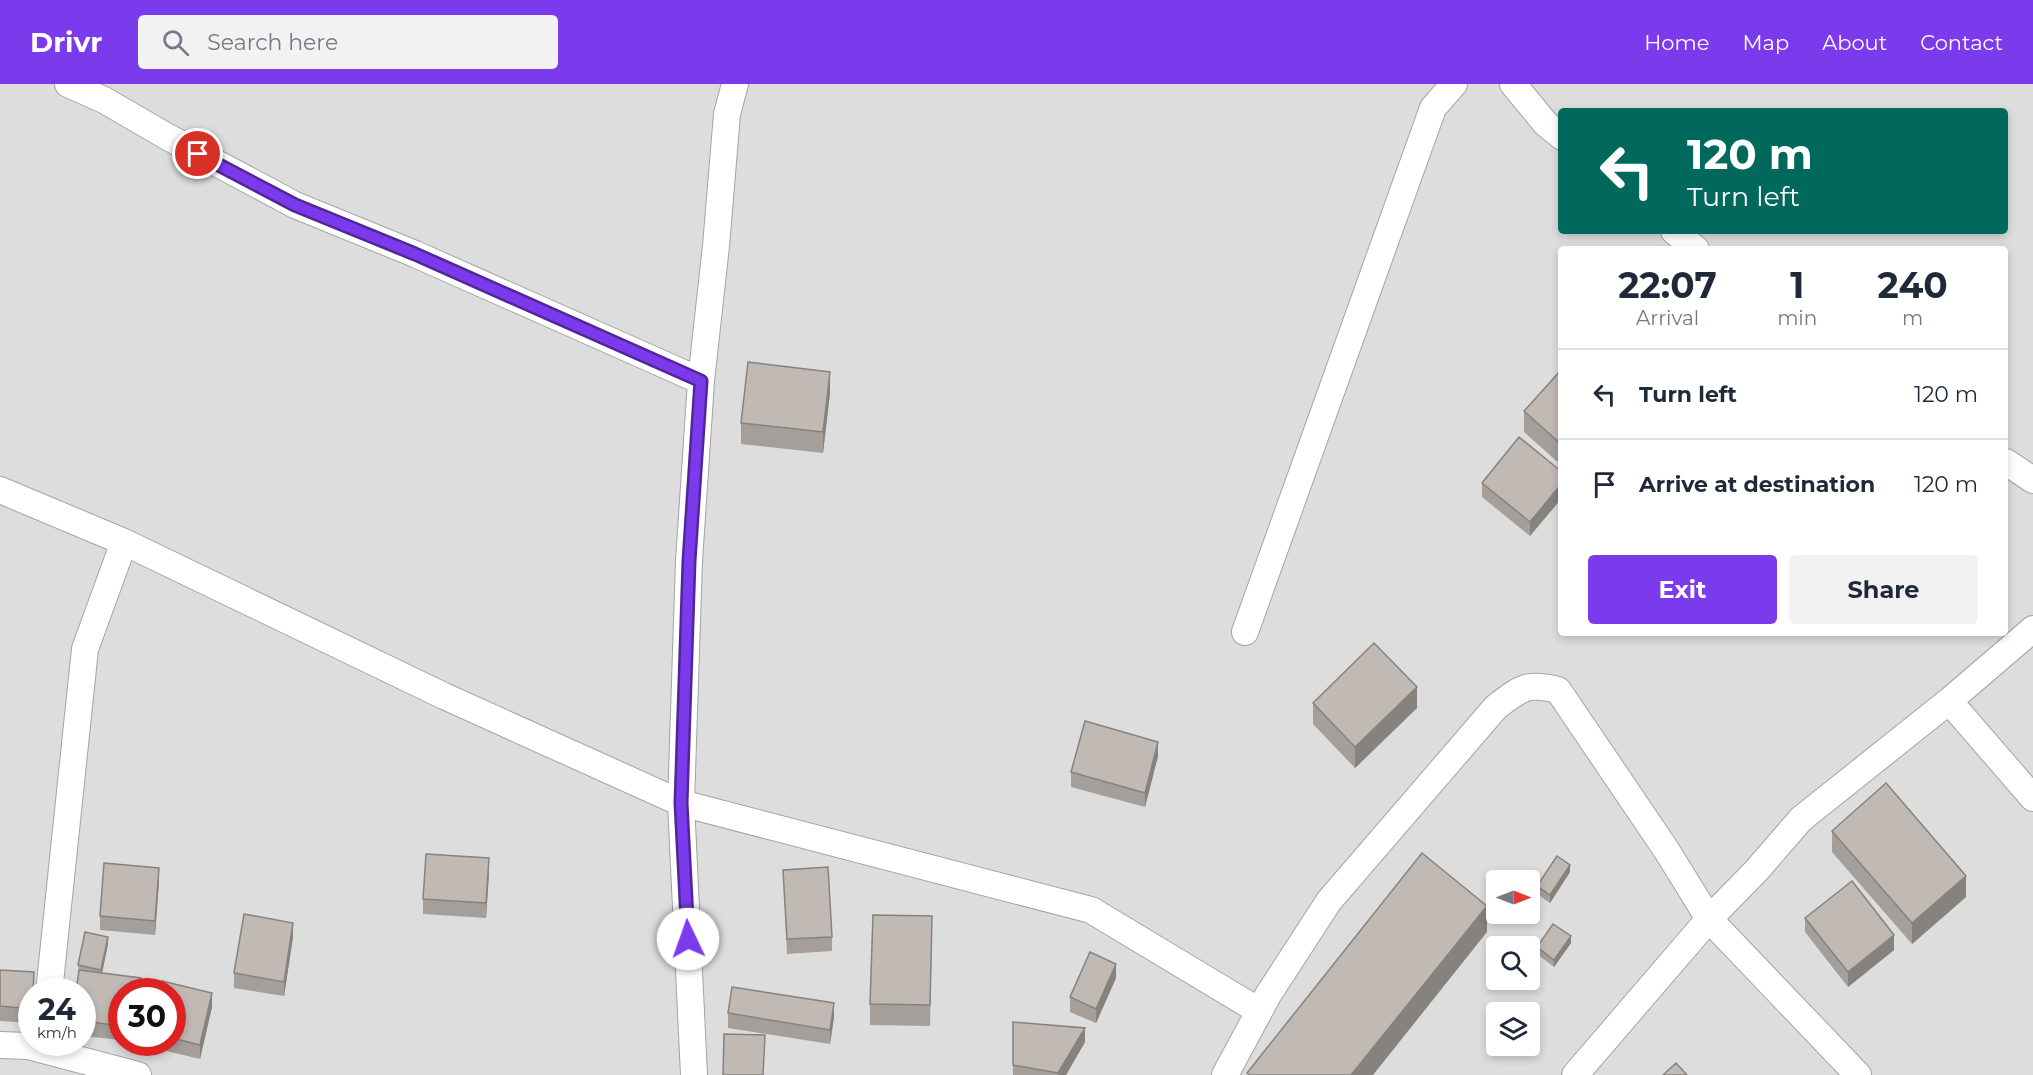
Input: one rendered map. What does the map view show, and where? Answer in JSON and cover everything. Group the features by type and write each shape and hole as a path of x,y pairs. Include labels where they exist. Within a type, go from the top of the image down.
{"street":[{"path":"68,84 105,99 166,136 295,205 415,254 701,381"},
{"path":"694,1075 681,803 689,561 701,381 716,246 727,114 735,84"},
{"path":"1245,632 1433,108 1454,84"},
{"path":"1512,84 1546,124 1558,134"},
{"path":"1678,234 1692,246"},
{"path":"2008,463 2033,480"},
{"path":"0,490 124,542 444,696 681,803 1091,910 1259,1011"},
{"path":"51,978 85,649 124,542"},
{"path":"1575,1075 1709,919 1756,871 1801,819 1949,701 2033,629"},
{"path":"1225,1075 1259,1011 1329,902 1497,707 1516,692 1537,685 1558,690 1667,851 1709,919 1858,1075"},
{"path":"1949,701 2033,798"},
{"path":"0,1045 18,1046"},
{"path":"76,1056 138,1075"}],"shaded area":[{"path":"0,84 2033,84 2033,1075 0,1075"}],"building":[{"path":"748,362 830,372 823,432 741,423"},
{"path":"1558,373 1558,441 1524,411"},
{"path":"1519,437 1558,469 1558,488 1530,522 1482,483"},
{"path":"1374,643 1417,687 1355,747 1313,703"},
{"path":"1085,721 1158,742 1145,793 1071,772"},
{"path":"1886,783 1966,876 1912,923 1832,831"},
{"path":"1422,853 1486,905 1351,1075 1250,1075 1247,1073"},
{"path":"426,854 489,858 486,903 423,899"},
{"path":"1557,856 1570,865 1550,895 1540,888 1540,882"},
{"path":"104,863 159,868 155,921 100,916"},
{"path":"828,867 832,937 787,939 783,870"},
{"path":"1852,881 1894,935 1848,972 1805,918"},
{"path":"244,914 293,923 284,982 234,973"},
{"path":"873,915 932,916 930,1005 870,1004"},
{"path":"1553,924 1571,936 1554,960 1540,949 1540,943"},
{"path":"85,932 108,937 101,970 78,965"},
{"path":"1090,952 1116,964 1096,1009 1070,997"},
{"path":"0,970 34,972 34,978 18,978 18,1008 0,1006"},
{"path":"79,970 141,978 108,978 108,1024 96,1023 96,978 78,978"},
{"path":"186,987 212,993 200,1045 186,1042"},
{"path":"732,987 834,1003 830,1030 728,1013"},
{"path":"1013,1022 1085,1028 1058,1073 1013,1065"},
{"path":"724,1034 765,1035 763,1075 723,1075"},
{"path":"1676,1063 1687,1075 1663,1075"}],"route":[{"path":"198,154 295,205 415,254 701,381 689,561 681,803 688,939"}]}
